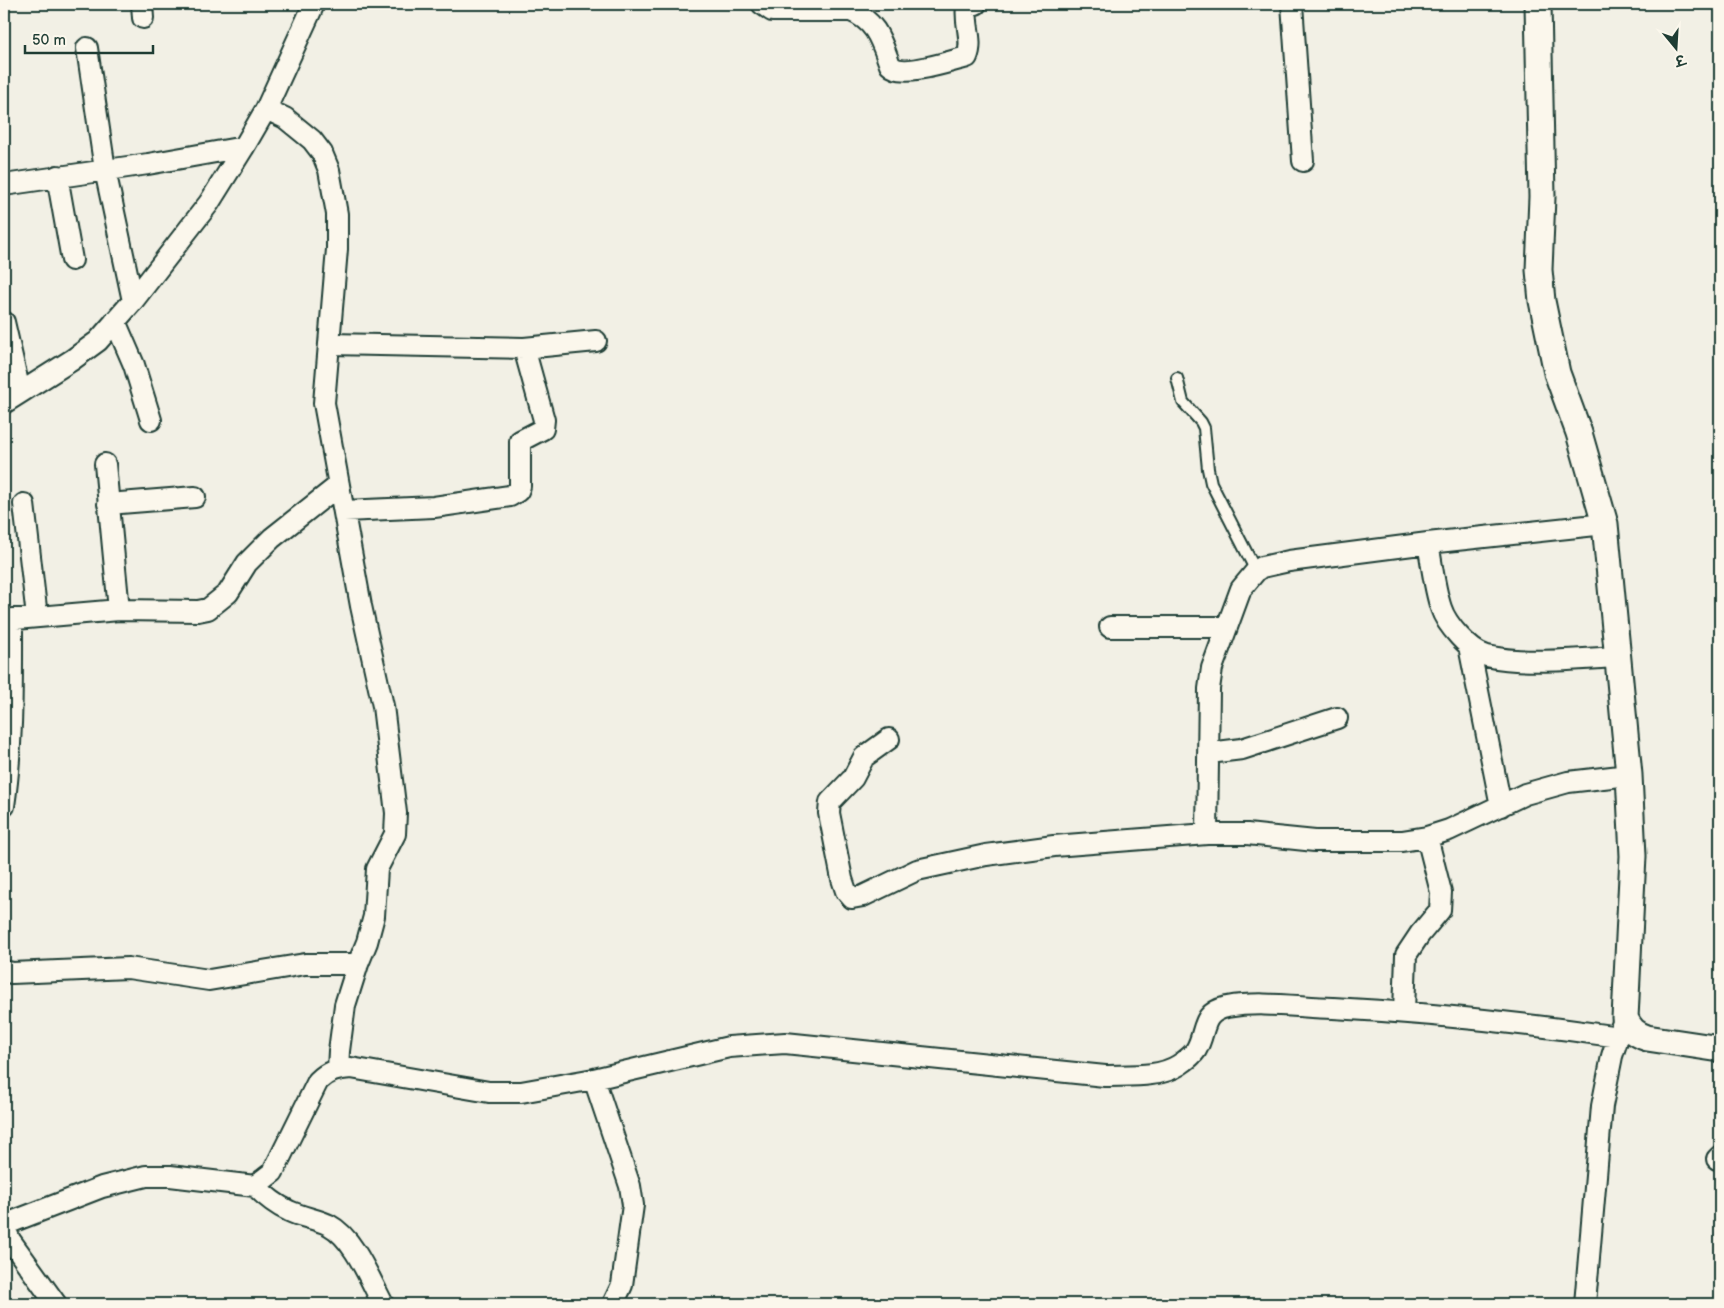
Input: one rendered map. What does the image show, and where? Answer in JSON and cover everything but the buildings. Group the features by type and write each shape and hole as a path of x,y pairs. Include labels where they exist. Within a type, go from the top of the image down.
{"street":[{"path":"4,322 12,397 72,360 98,341 133,301 209,203 266,109 314,4"},
{"path":"762,4 772,12 851,11 863,16 877,31 890,65 894,69 906,71 967,57 971,48 966,14 967,6 976,4"},
{"path":"1292,4 1303,160"},
{"path":"1538,4 1542,197 1539,270 1542,301 1557,373 1579,433 1605,524 1629,776 1633,856 1622,1028 1612,1056 1602,1106 1585,1304"},
{"path":"87,48 106,170 133,301"},
{"path":"266,109 285,118 312,140 322,153 329,170 337,214 337,249 324,403 360,606 383,706 396,813 395,834 376,869 374,916 345,1005 338,1069"},
{"path":"5,178 57,176 106,170 244,147"},
{"path":"57,176 72,260"},
{"path":"115,322 134,365 151,420"},
{"path":"330,344 524,348 596,341"},
{"path":"344,511 434,507 510,496 518,491 520,486 520,440 543,429 544,420 524,348"},
{"path":"106,464 108,504 119,610"},
{"path":"4,806 12,702 8,619 119,610 198,611 208,609 228,593 247,562 272,538 339,486"},
{"path":"108,504 195,497"},
{"path":"24,504 37,616"},
{"path":"1207,834 1209,689 1212,668 1241,589 1256,571 1262,567 1289,561 1605,524"},
{"path":"1428,544 1441,608 1448,622 1469,646 1486,656 1515,660 1618,657"},
{"path":"1110,627 1227,627"},
{"path":"1469,646 1501,806"},
{"path":"1209,753 1242,749 1337,718"},
{"path":"889,739 864,757 852,778 830,802 829,813 842,878 846,891 852,898 863,896 917,870 986,855 1054,846 1207,834 1247,834 1315,841 1402,841 1427,837 1448,830 1525,794 1568,782 1629,776"},
{"path":"1404,1012 1406,955 1440,910 1441,892 1427,837"},
{"path":"4,971 12,973 128,968 209,980 305,964 358,964"},
{"path":"255,1186 273,1172 318,1081 327,1073 338,1069 351,1068 489,1092 521,1092 594,1079 729,1047 785,1044 1105,1076 1138,1075 1162,1072 1178,1066 1196,1050 1207,1019 1214,1012 1246,1004 1404,1012 1528,1024 1630,1028 1638,1035 1647,1038 1720,1049"},
{"path":"594,1079 630,1186 633,1205 622,1285 613,1304"},
{"path":"56,1304 10,1240 5,1228 6,1223 102,1187 146,1176 170,1176 255,1186 266,1197 288,1211 330,1225 343,1237 355,1253 383,1304"}],"lane":[{"path":"1177,378 1183,402 1204,428 1211,483 1256,571"}]}
